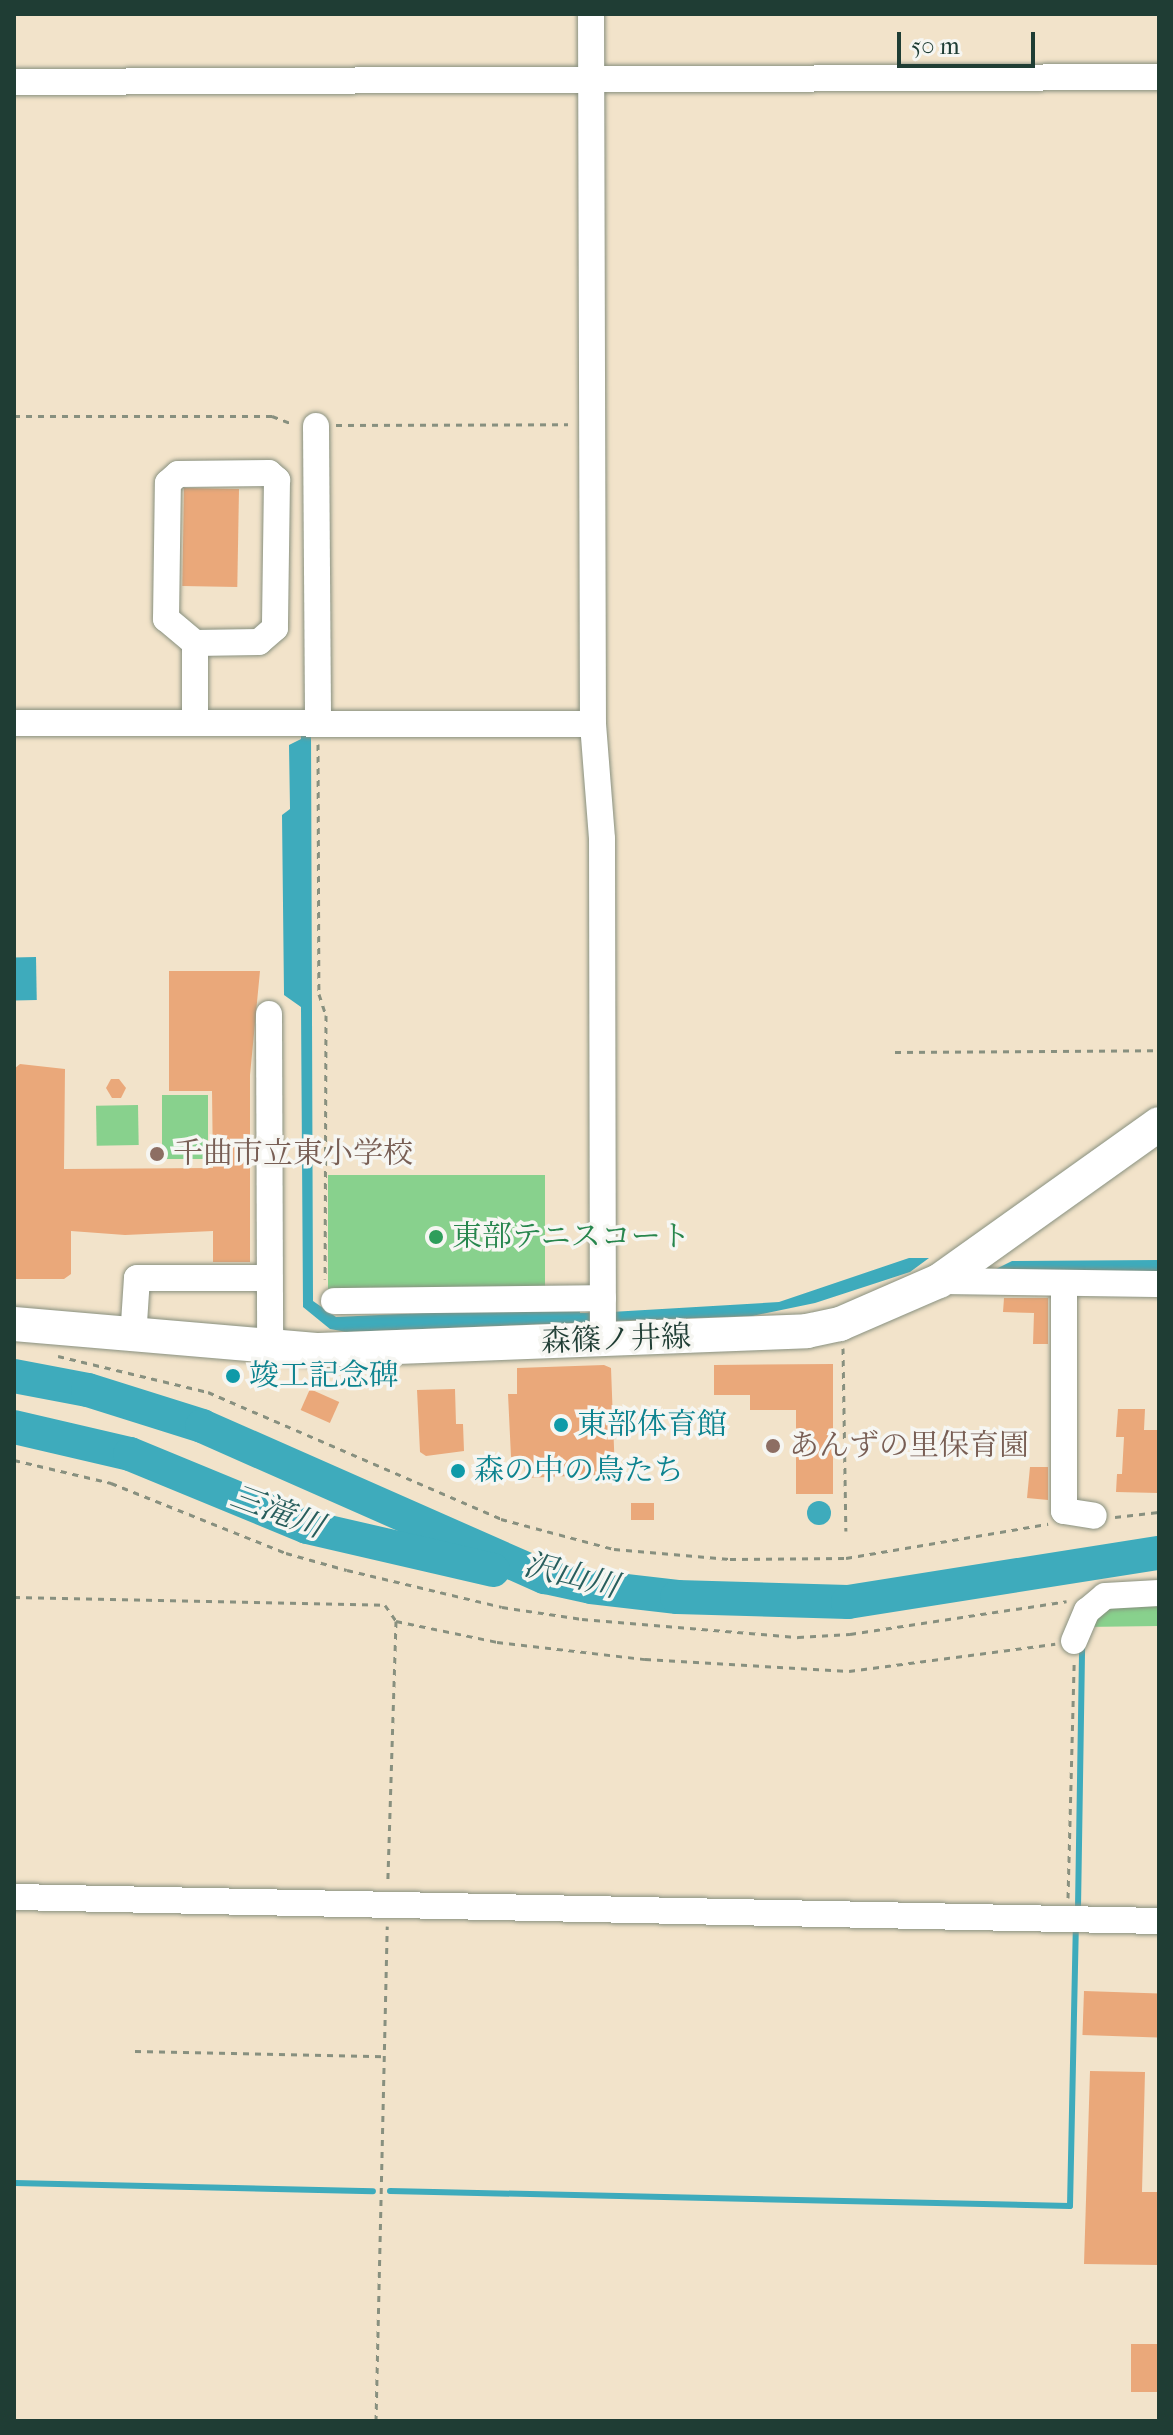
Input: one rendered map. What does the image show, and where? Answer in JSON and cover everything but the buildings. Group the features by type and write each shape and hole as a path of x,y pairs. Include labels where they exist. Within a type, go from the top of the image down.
{"main road":[{"name":"森篠ノ井線","path":"14,1324 133,1338 319,1350 767,1336 840,1324 939,1281 1159,1124"}],"street":[{"path":"591,14 593,724 602,839 603,1340"},
{"path":"14,82 1159,77"},
{"path":"316,426 318,724"},
{"path":"269,473 277,480 275,628 259,642 195,643 166,619 168,483 178,474 269,473"},
{"path":"195,643 195,723"},
{"path":"14,723 593,724"},
{"path":"269,1014 270,1347"},
{"path":"133,1338 137,1278 269,1278"},
{"path":"939,1281 1159,1284"},
{"path":"1064,1285 1056,1518 1094,1516"},
{"path":"334,1301 603,1298"},
{"path":"1074,1641 1087,1611 1105,1596 1159,1593"},
{"path":"14,1897 1159,1921"}],"path":[{"path":"318,724 319,994 326,1015 325,1292 334,1301"},
{"path":"895,1052 1159,1050"},
{"path":"840,1324 846,1531"},
{"path":"44,1353 208,1392 501,1519 614,1549 730,1559 846,1558 1056,1518"},
{"path":"14,1460 111,1483 286,1553 502,1607 582,1619 798,1637 850,1634 1105,1596"},
{"path":"1094,1516 1159,1512"},
{"path":"14,1597 385,1605 396,1621 376,2421"},
{"path":"396,1621 497,1642 645,1659 849,1671 1074,1641 1068,1918"},
{"path":"135,2051 384,2056"}],"green space":[{"path":"162,1095 208,1095 208,1159 162,1159"},
{"path":"138,1105 139,1145 97,1146 96,1106"},
{"name":"東部テニスコート","path":"328,1175 545,1175 545,1290 328,1290"},
{"path":"1159,1602 1159,1626 1084,1627 1097,1610"}],"water":[{"path":"311,730 313,1301 336,1317 579,1306 580,1313 596,1313 597,1322 347,1332 330,1329 303,1307 301,1007 284,995 282,815 290,809 289,745 301,739 301,731"},
{"path":"14,957 36,957 37,1000 15,1000"},
{"path":"909,1258 929,1258 910,1272 815,1303 752,1316 611,1321 611,1312 779,1302"},
{"path":"1159,1260 1159,1277 978,1278 1012,1261"},
{"path":"819,1501 828,1504 831,1513 828,1522 819,1525 810,1522 807,1513 810,1504"}],"waterway":[{"name":"沢山川","path":"14,1376 88,1390 202,1426 545,1577 591,1587 677,1597 848,1602 1159,1553"},
{"name":"三滝川","path":"14,1427 130,1454 307,1527 493,1570"},
{"path":"1078,1908 1082,1644"},
{"path":"390,2191 1070,2206 1076,1927"},
{"path":"14,2183 373,2191"}],"place":[{"name":"千曲市立東小学校","path":"157,1154"},
{"name":"東部テニスコート","path":"436,1237"},
{"name":"竣工記念碑","path":"233,1376"},
{"name":"東部体育館","path":"561,1425"},
{"name":"あんずの里保育園","path":"773,1446"},
{"name":"森の中の鳥たち","path":"458,1471"}]}
